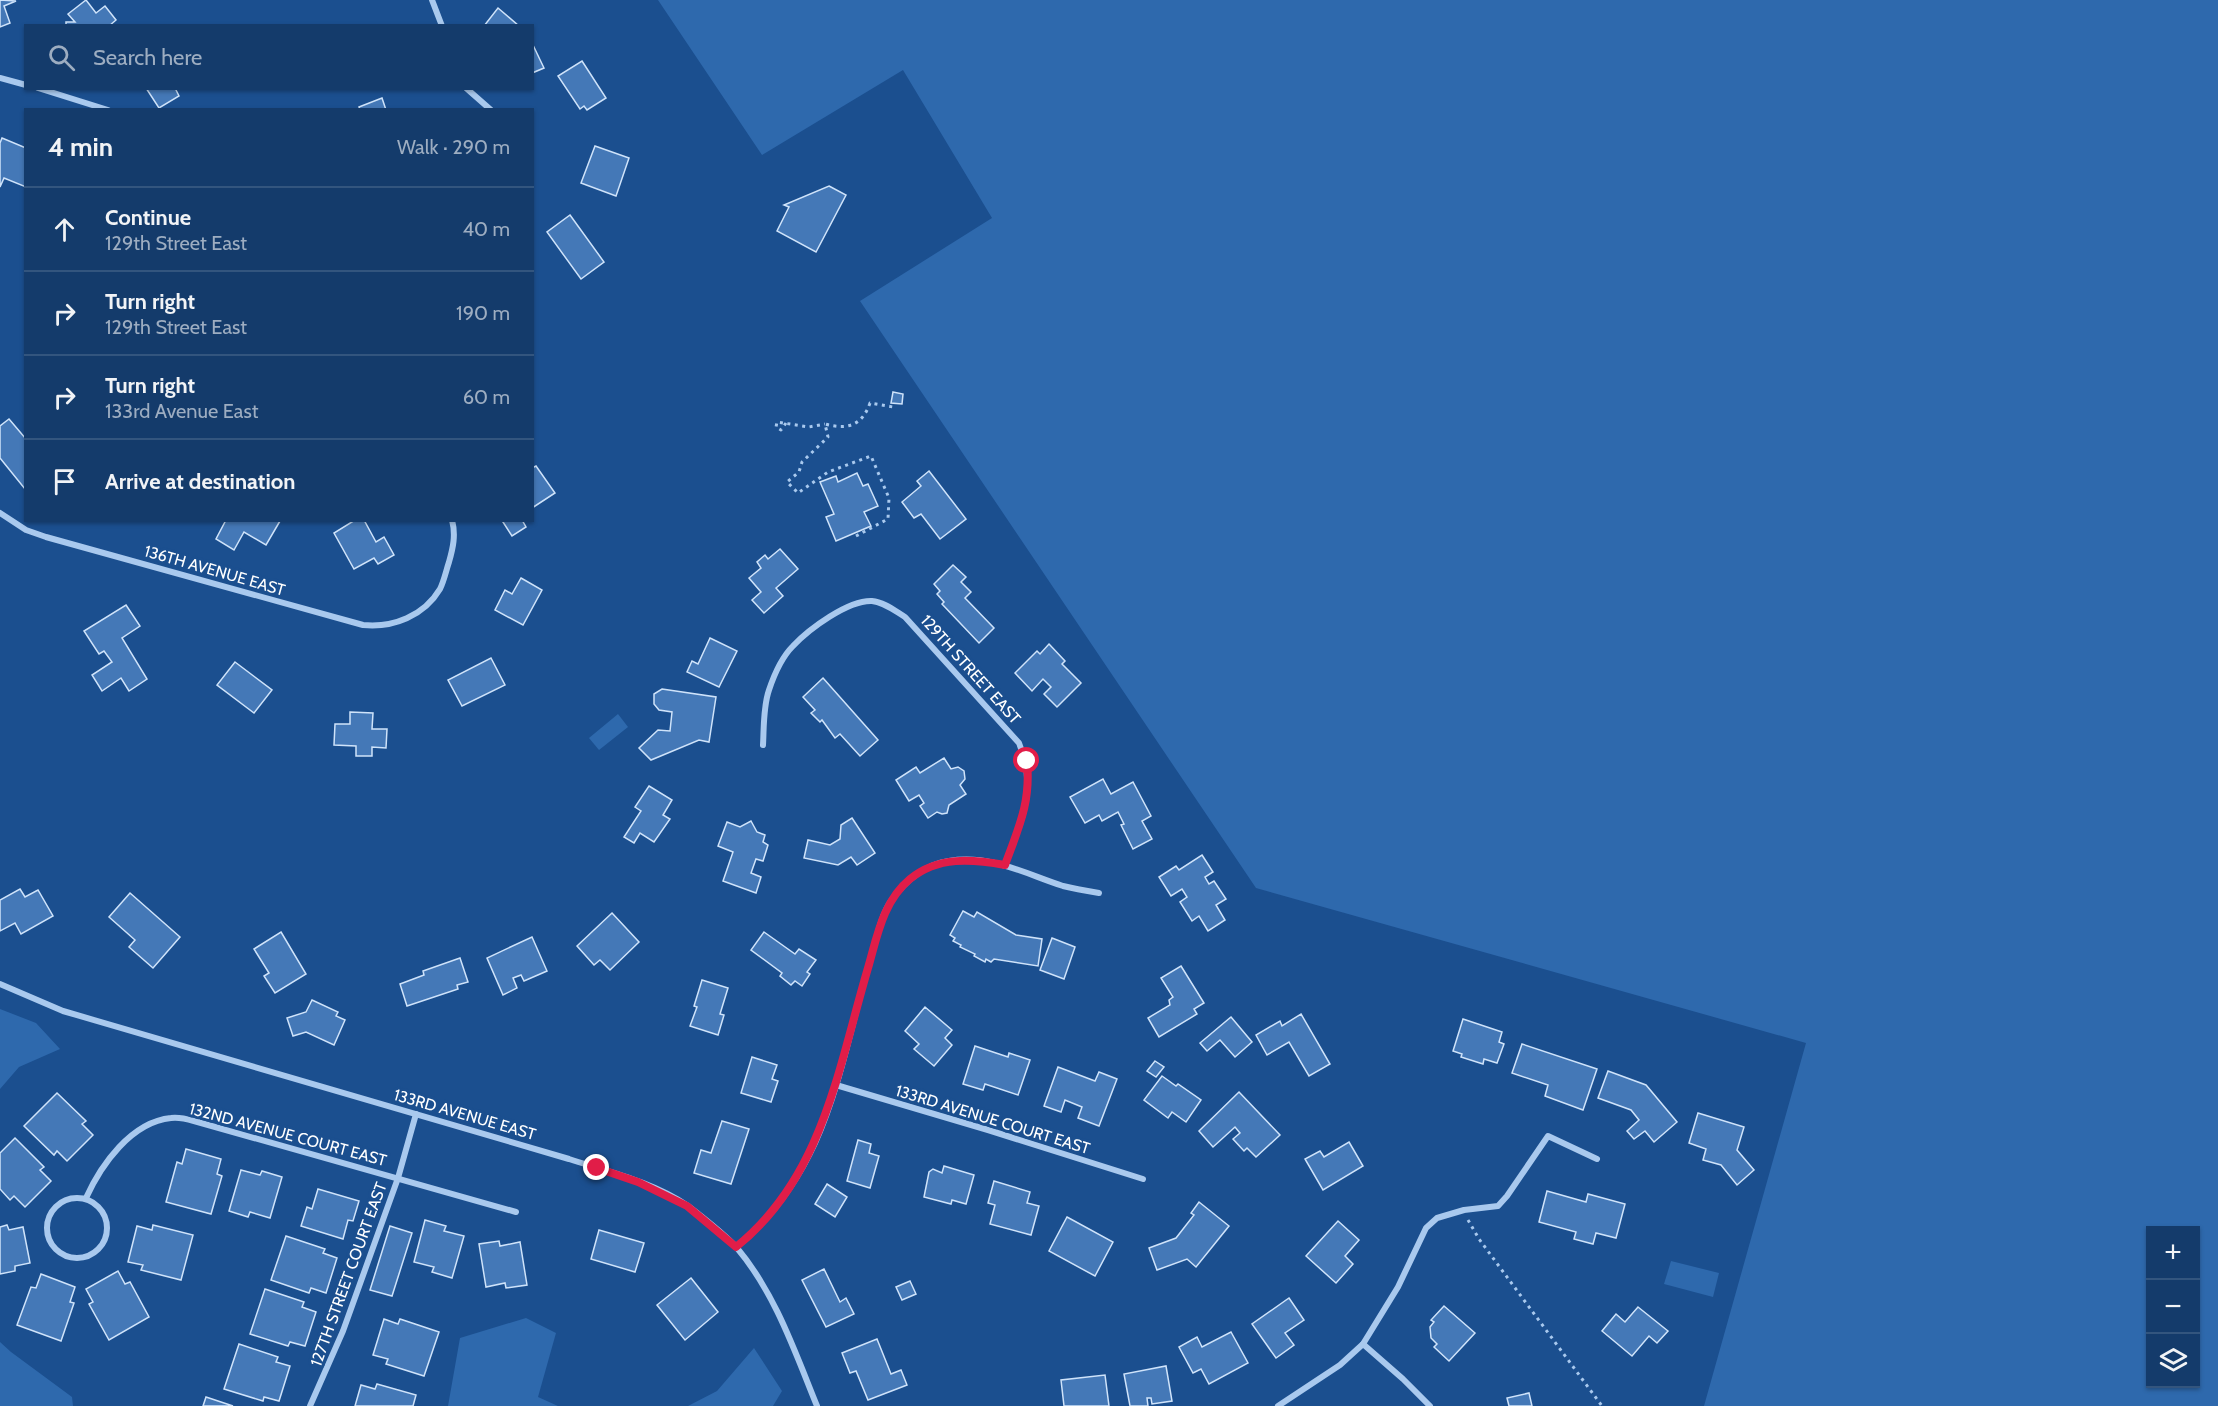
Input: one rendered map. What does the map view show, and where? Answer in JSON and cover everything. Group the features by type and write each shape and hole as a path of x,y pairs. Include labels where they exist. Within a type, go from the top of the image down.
{"street":[{"path":"432,0 441,24"},
{"path":"0,78 24,84"},
{"path":"44,90 102,108"},
{"path":"468,90 489,108"},
{"name":"136TH AVENUE EAST","path":"0,513 26,529 46,537 363,625 375,626 402,622 424,607 441,587 455,538 452,522"},
{"name":"129TH STREET EAST","path":"763,746 767,694 775,674 791,647 810,631 850,605 873,601 890,607 905,617 1020,743 1027,761 1029,782 1026,808 1005,865"},
{"path":"736,1247 773,1212 789,1190 815,1142 836,1086 860,994 883,919 891,901 909,879 934,864 966,860 1005,865 1065,886 1099,893"},
{"name":"133RD AVENUE EAST","path":"0,984 63,1011 569,1159 638,1182 687,1206 736,1247 764,1288 781,1318 817,1406"},
{"name":"133RD AVENUE COURT EAST","path":"836,1086 988,1130 1143,1179"},
{"name":"127TH STREET COURT EAST","path":"310,1406 343,1331 398,1178 416,1114"},
{"name":"132ND AVENUE COURT EAST","path":"86,1198 97,1175 131,1137 146,1125 173,1118 194,1121 516,1212"},
{"path":"1278,1406 1340,1365 1363,1344 1405,1272 1426,1228 1437,1218 1462,1210 1498,1206 1548,1137 1597,1159"},
{"path":"86,1198 102,1210 108,1229 100,1247 93,1254 73,1258 64,1255 50,1241 47,1221 57,1204 66,1199 86,1198"},
{"path":"1363,1344 1430,1406"}],"path":[{"path":"786,423 809,427 825,424 846,428 866,414 870,403 893,407"},
{"path":"825,424 828,437 802,462 799,472 787,482 798,493 828,472 871,456 889,498 888,519 856,536"},
{"path":"1462,1210 1479,1239 1602,1406"}],"shaded area":[{"path":"658,0 2218,0 2218,1406 1704,1406 1806,1043 1256,888 860,301 992,218 903,70 762,155"},
{"path":"618,714 628,727 599,750 589,738"},
{"path":"0,1009 36,1023 60,1049 19,1067 0,1089"},
{"path":"1671,1261 1719,1273 1713,1297 1664,1284"},
{"path":"526,1318 556,1333 538,1397 558,1406 448,1406 460,1338"},
{"path":"0,1342 72,1397 73,1406 0,1406"},
{"path":"754,1348 782,1391 773,1406 688,1406 717,1391"}],"building":[{"path":"0,0 16,1 4,6 10,23 0,27"},
{"path":"86,0 96,13 105,6 116,20 111,24 66,24 66,22 75,22 68,14"},
{"path":"498,8 517,24 486,24"},
{"path":"534,47 544,68 534,72"},
{"path":"582,61 606,98 587,110 584,106 580,109 558,76"},
{"path":"147,90 176,90 179,96 159,108"},
{"path":"382,98 385,108 359,108"},
{"path":"2,138 24,147 24,186 4,178 0,187"},
{"path":"595,146 629,158 616,196 581,183"},
{"path":"829,186 846,195 816,252 777,231 789,207 784,205"},
{"path":"570,215 604,262 581,279 547,232"},
{"path":"893,392 903,394 902,404 891,403"},
{"path":"9,419 24,437 24,488 0,458 0,426"},
{"path":"536,466 555,493 534,507 534,467"},
{"path":"929,471 966,519 940,539 921,514 914,518 902,502 921,486 917,481"},
{"path":"857,473 863,486 868,484 878,506 864,512 871,526 836,541 826,517 834,514 820,482 836,476 838,482"},
{"path":"225,522 279,522 266,545 244,532 234,550 216,539"},
{"path":"352,522 365,522 376,542 384,537 394,555 378,564 374,558 354,569 334,533"},
{"path":"503,522 523,522 526,527 512,536"},
{"path":"780,549 798,569 776,588 783,596 764,613 752,600 761,592 749,578 761,568 757,562 765,555 768,559"},
{"path":"953,565 966,577 961,582 971,592 965,598 994,628 979,643 942,604 944,602 937,594 940,591 934,584"},
{"path":"521,578 542,590 523,625 495,610 505,590 512,594"},
{"path":"126,605 140,626 122,638 147,679 129,691 121,678 102,691 92,675 112,662 104,651 99,654 84,631"},
{"path":"710,638 737,651 719,687 687,672 692,661 698,664"},
{"path":"1049,644 1065,661 1062,664 1081,683 1057,707 1044,694 1051,687 1043,679 1032,691 1015,673 1037,651 1040,654"},
{"path":"491,658 505,685 462,706 448,680"},
{"path":"235,662 272,690 254,713 217,685"},
{"path":"823,678 878,740 860,756 840,734 835,738 822,720 820,722 811,713 815,710 803,697"},
{"path":"662,689 716,697 709,742 699,740 651,760 639,748 658,730 670,731 672,712 659,710 654,704 654,694"},
{"path":"350,712 373,713 372,729 387,729 386,748 372,747 372,756 356,756 356,746 334,745 335,724 350,724"},
{"path":"944,758 951,769 958,767 964,771 965,779 960,785 966,794 949,805 947,813 937,812 928,818 920,806 924,803 919,795 909,801 896,780 916,767 920,773"},
{"path":"1103,779 1111,794 1133,782 1151,816 1142,821 1152,839 1133,849 1121,825 1124,824 1118,812 1102,821 1099,815 1085,823 1070,797"},
{"path":"649,786 672,800 663,815 670,819 654,842 640,833 634,843 624,837 641,811 635,807"},
{"path":"852,818 875,853 857,865 851,857 838,865 804,858 808,840 830,845 840,839 841,825"},
{"path":"751,821 757,832 765,835 763,842 768,845 763,861 756,859 751,873 761,877 756,893 723,881 733,852 718,846 727,822 740,827"},
{"path":"1202,855 1213,872 1205,877 1209,884 1214,881 1226,899 1216,905 1225,920 1208,931 1199,916 1192,921 1180,902 1187,897 1182,889 1171,896 1159,877 1176,866 1179,870"},
{"path":"20,889 25,897 38,890 53,916 21,934 15,923 0,931 0,900"},
{"path":"130,893 180,937 153,968 129,947 135,940 109,917"},
{"path":"963,911 974,917 977,912 1016,935 1042,939 1038,966 994,959 991,962 986,959 985,962 960,947 961,945 953,941 955,938 950,935"},
{"path":"612,913 639,942 610,970 600,960 594,965 577,946"},
{"path":"281,932 306,974 275,993 264,976 269,973 254,949"},
{"path":"764,932 795,954 799,949 816,960 807,972 810,974 802,986 795,981 791,985 780,976 782,973 751,950"},
{"path":"532,937 547,971 524,981 521,975 513,978 517,988 503,995 487,958"},
{"path":"1052,938 1075,947 1064,979 1040,970"},
{"path":"460,958 468,982 457,985 458,989 407,1006 400,984 424,975 423,971"},
{"path":"1181,966 1204,1003 1194,1009 1197,1014 1159,1037 1148,1018 1170,1005 1169,1000 1173,997 1161,978"},
{"path":"702,980 728,988 720,1014 724,1015 718,1035 690,1026 697,1007 694,1006"},
{"path":"312,1000 338,1012 336,1016 345,1020 334,1045 306,1032 293,1036 287,1018 306,1012"},
{"path":"925,1007 952,1030 945,1038 952,1045 934,1066 914,1049 919,1044 905,1031"},
{"path":"1301,1014 1330,1064 1309,1076 1289,1042 1267,1055 1256,1035 1280,1021 1282,1026"},
{"path":"1231,1017 1252,1042 1235,1057 1220,1040 1207,1051 1200,1043"},
{"path":"1463,1019 1502,1032 1499,1042 1504,1044 1497,1063 1484,1059 1483,1064 1461,1057 1462,1054 1453,1051"},
{"path":"1522,1044 1597,1069 1583,1110 1545,1096 1548,1085 1512,1073"},
{"path":"975,1046 1008,1057 1009,1053 1030,1060 1018,1095 985,1084 983,1090 963,1084"},
{"path":"752,1057 777,1065 772,1079 778,1081 771,1102 741,1093"},
{"path":"1155,1061 1164,1067 1156,1077 1147,1071"},
{"path":"1058,1067 1095,1081 1099,1072 1117,1079 1099,1126 1078,1118 1082,1107 1065,1100 1061,1112 1044,1106"},
{"path":"1608,1071 1646,1085 1677,1122 1654,1142 1645,1131 1634,1139 1627,1131 1639,1120 1631,1110 1598,1098"},
{"path":"1162,1076 1201,1100 1186,1122 1172,1112 1168,1118 1144,1100"},
{"path":"1239,1092 1280,1135 1256,1157 1247,1148 1244,1151 1233,1139 1240,1133 1235,1127 1213,1147 1199,1131"},
{"path":"57,1093 86,1121 82,1124 93,1135 67,1161 57,1151 54,1155 24,1126"},
{"path":"1698,1113 1744,1127 1737,1150 1754,1170 1737,1185 1721,1165 1703,1160 1706,1149 1689,1143"},
{"path":"722,1121 749,1129 731,1184 694,1173 701,1150 711,1153"},
{"path":"15,1138 44,1167 40,1170 51,1181 25,1207 14,1196 10,1200 0,1189 0,1153"},
{"path":"858,1140 871,1144 869,1153 879,1156 870,1188 847,1181"},
{"path":"1349,1142 1363,1166 1323,1190 1305,1159 1320,1151 1324,1157"},
{"path":"186,1149 221,1159 217,1174 222,1176 211,1214 166,1202 177,1162 182,1164"},
{"path":"944,1166 974,1175 966,1204 952,1200 951,1204 924,1197 929,1172 933,1169 942,1173"},
{"path":"241,1170 260,1175 262,1171 282,1177 270,1218 250,1212 248,1217 229,1211"},
{"path":"994,1181 1030,1192 1027,1203 1039,1206 1031,1235 990,1224 995,1205 988,1203"},
{"path":"827,1184 847,1197 835,1217 815,1204"},
{"path":"318,1189 359,1201 353,1221 348,1220 343,1239 301,1226 307,1207 312,1209"},
{"path":"1547,1191 1586,1202 1588,1194 1625,1204 1616,1238 1596,1233 1593,1244 1574,1239 1576,1232 1539,1222"},
{"path":"1199,1202 1229,1226 1196,1267 1187,1259 1157,1270 1149,1248 1176,1238 1194,1215 1191,1213"},
{"path":"1067,1217 1113,1242 1095,1276 1049,1251"},
{"path":"425,1220 446,1226 444,1231 464,1236 452,1278 432,1272 434,1267 414,1262"},
{"path":"1338,1221 1359,1240 1345,1256 1353,1264 1336,1283 1306,1256"},
{"path":"7,1225 9,1230 23,1227 30,1263 15,1266 15,1271 0,1274 0,1227"},
{"path":"153,1225 193,1235 181,1280 141,1270 143,1265 128,1262 137,1226 152,1230"},
{"path":"390,1226 412,1233 392,1296 370,1290"},
{"path":"599,1230 644,1243 635,1272 591,1259"},
{"path":"286,1236 325,1249 323,1253 337,1258 326,1293 311,1288 309,1293 271,1280"},
{"path":"499,1241 500,1246 520,1242 527,1285 506,1288 505,1283 486,1287 479,1244"},
{"path":"824,1269 840,1302 846,1298 854,1314 826,1327 802,1280"},
{"path":"118,1271 125,1284 130,1282 149,1317 109,1340 89,1304 93,1302 86,1289"},
{"path":"41,1274 75,1287 70,1302 74,1303 61,1341 17,1325 31,1287 36,1288"},
{"path":"691,1278 718,1312 685,1340 657,1305"},
{"path":"910,1281 916,1294 902,1300 896,1287"},
{"path":"265,1289 304,1302 302,1307 316,1312 305,1346 290,1342 288,1346 250,1334"},
{"path":"1289,1298 1304,1320 1285,1333 1294,1345 1276,1358 1252,1324"},
{"path":"1444,1306 1475,1333 1449,1361 1434,1347 1437,1344 1431,1338 1430,1327 1434,1322 1431,1320"},
{"path":"1638,1307 1668,1331 1657,1343 1649,1336 1632,1356 1602,1331 1616,1314 1625,1322"},
{"path":"384,1319 398,1324 400,1319 439,1332 424,1376 386,1364 388,1359 373,1355"},
{"path":"1231,1332 1248,1363 1209,1384 1201,1369 1193,1373 1179,1347 1197,1337 1202,1347"},
{"path":"877,1339 891,1374 901,1370 907,1385 868,1400 856,1371 850,1373 842,1353"},
{"path":"239,1344 278,1357 276,1362 290,1366 279,1401 264,1397 263,1401 224,1389"},
{"path":"1166,1366 1172,1401 1152,1404 1151,1398 1147,1398 1148,1406 1130,1406 1124,1374"},
{"path":"1105,1375 1109,1406 1064,1406 1061,1380"},
{"path":"377,1384 416,1395 413,1406 355,1406 361,1385 375,1389"},
{"path":"1529,1393 1532,1406 1509,1406 1507,1398"},
{"path":"206,1397 233,1406 203,1406"}],"route":[{"path":"597,1168 638,1182 687,1206 736,1247 752,1234 773,1212 789,1190 815,1142 836,1086 857,1005 886,910 891,901 909,879 934,864 966,860 1005,865 1026,808 1029,782 1027,761"}]}
